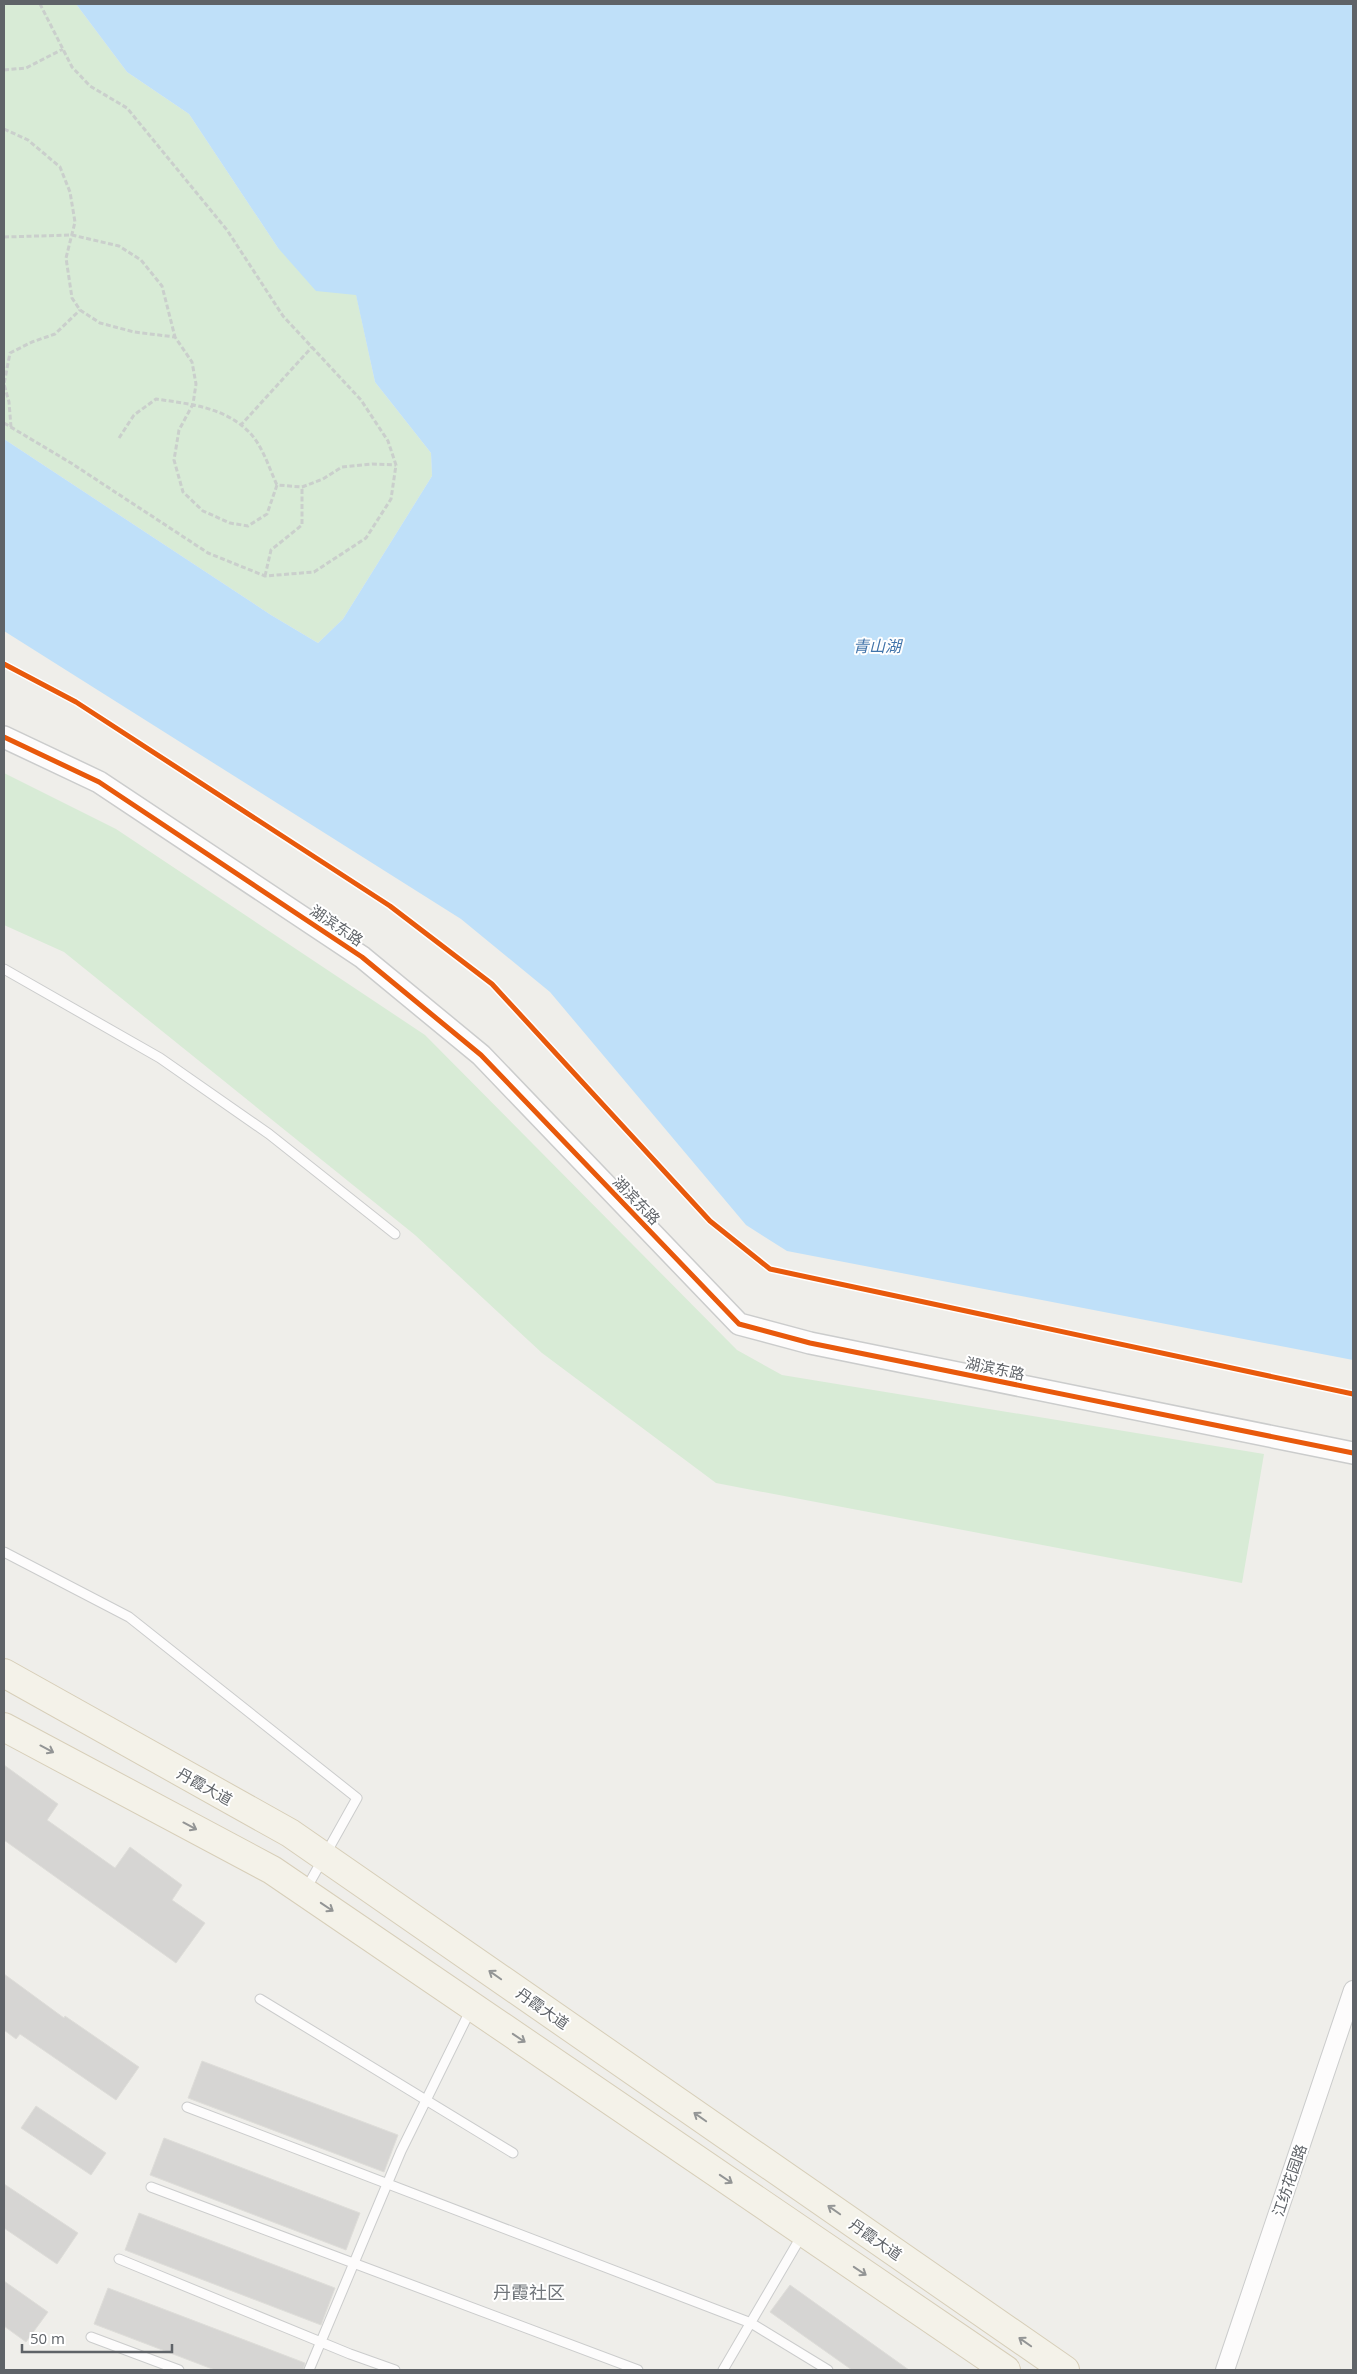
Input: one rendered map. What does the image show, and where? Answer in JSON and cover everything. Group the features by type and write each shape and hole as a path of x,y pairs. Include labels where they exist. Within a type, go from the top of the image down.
{"main road":[{"name":"丹霞大道","path":"4,1674 290,1833 1065,2370"},
{"path":"4,1726 272,1870 1006,2370"}],"street":[{"name":"湖滨东路","path":"4,737 99,782 362,957 481,1055 739,1324 810,1343 1353,1453"},
{"name":"江纺花园路","path":"1225,2370 1353,1990"}],"lane":[{"path":"4,969 160,1058 269,1134 395,1234"},
{"path":"4,1552 129,1616 357,1798 304,1892"},
{"path":"260,1999 513,2153"},
{"path":"309,2370 387,2184 473,2006"},
{"path":"187,2107 751,2323 828,2370"},
{"path":"151,2187 638,2370"},
{"path":"723,2370 804,2233"},
{"path":"119,2259 321,2342 395,2370"},
{"path":"91,2337 179,2370"}],"path":[{"path":"4,423 71,463 208,552 265,576 314,572 366,538 391,499 396,465 388,441 361,400 283,316 227,230 127,108 90,86 72,67 40,4"},
{"path":"4,70 26,68 63,49"},
{"path":"4,129 28,140 60,166 72,202 75,222 66,258 72,298 80,310 100,323 134,332 176,337"},
{"path":"4,237 72,235 119,246 141,260 162,286 176,337 192,362 196,384 193,404 179,430 174,460 184,492 203,511 230,523 248,526 267,514 277,485 262,452 250,434 225,414 193,404 156,400 134,415 119,438"},
{"path":"11,427 9,402 4,384 10,353 32,342 55,334 80,310"},
{"path":"240,426 312,347"},
{"path":"277,485 302,487 323,480 342,467 372,464 396,465"},
{"path":"265,576 271,550 302,525 302,487"}],"green space":[{"path":"4,4 76,4 127,72 189,114 278,248 356,294 375,382 431,453 432,476 343,619 318,643 271,615 4,439"},
{"path":"4,773 116,829 425,1035 737,1350 782,1375 1264,1454 1242,1583 716,1483 542,1353 415,1235 64,952 4,925"}],"water":[{"name":"青山湖","path":"76,4 1353,4 1353,1360 787,1251 746,1225 550,992 461,919 4,631 4,439 271,615 318,643 343,619 432,476 431,453 375,382 356,295 316,291 278,248 189,114 127,72"}],"building":[{"path":"4,1765 58,1804 47,1820 115,1868 130,1847 182,1885 172,1900 205,1923 176,1963 4,1840"},
{"path":"4,1974 64,2018 65,2016 139,2067 116,2100 20,2034 16,2039 4,2030"},
{"path":"202,2061 398,2135 384,2172 188,2098"},
{"path":"36,2106 106,2153 91,2175 21,2128"},
{"path":"164,2138 360,2213 346,2250 150,2175"},
{"path":"4,2184 78,2233 57,2264 4,2228"},
{"path":"139,2213 335,2288 321,2325 125,2250"},
{"path":"4,2281 48,2312 26,2342 4,2326"},
{"path":"790,2285 909,2370 852,2370 770,2312"},
{"path":"108,2288 305,2363 303,2370 215,2370 94,2324"}],"cycle path":[{"path":"4,664 76,702 390,906 492,984 710,1221 770,1269 1353,1394"},
{"path":"4,737 99,782 362,957 481,1055 739,1324 810,1343 1353,1453"}],"district":[{"name":"丹霞社区","path":"529,2292"}]}
